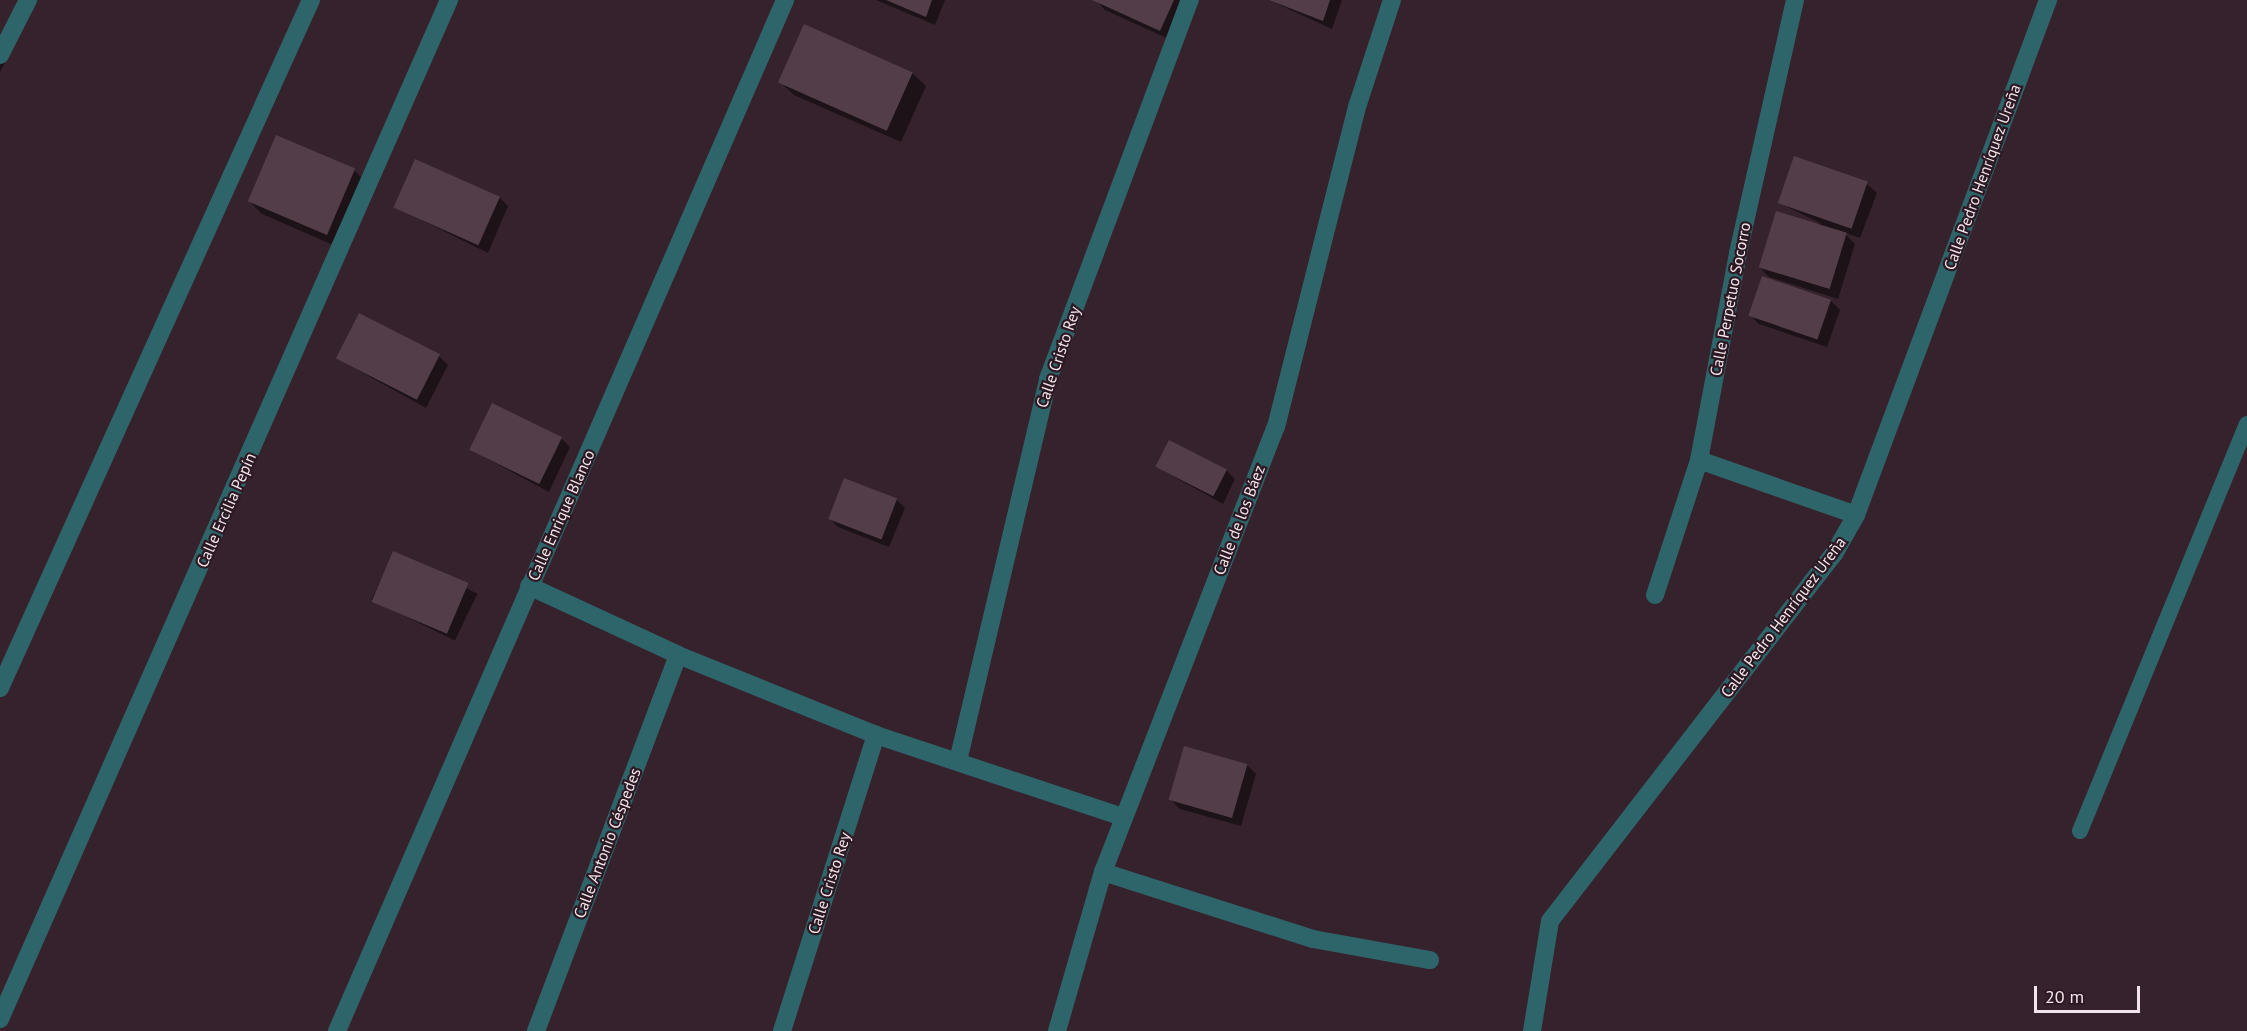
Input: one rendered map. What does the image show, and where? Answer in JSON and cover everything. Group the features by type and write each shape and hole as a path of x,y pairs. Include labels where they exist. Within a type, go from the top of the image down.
{"street":[{"path":"0,55 28,0"},
{"path":"0,688 311,0"},
{"name":"Calle Ercilia Pepín","path":"0,1018 449,0"},
{"name":"Calle Enrique Blanco","path":"337,1031 785,0"},
{"name":"Calle Cristo Rey","path":"958,761 1048,379 1190,0"},
{"name":"Calle de los Báez","path":"1057,1031 1103,872 1276,427 1358,104 1392,0"},
{"name":"Calle Perpetuo Socorro","path":"1655,595 1699,460 1738,253 1795,0"},
{"name":"Calle Pedro Henríquez Ureña","path":"1532,1031 1550,921 1834,554 1856,515 2048,0"},
{"path":"1699,460 1856,515"},
{"path":"529,586 678,655 876,735 1123,817"},
{"name":"Calle Antonio Céspedes","path":"536,1031 678,655"},
{"name":"Calle Cristo Rey","path":"782,1031 876,735"},
{"path":"1103,872 1313,939 1430,960"}],"lane":[{"path":"2080,831 2247,424"}],"building":[{"path":"886,0 932,0 926,17"},
{"path":"1092,0 1174,0 1160,31"},
{"path":"1269,0 1330,0 1323,21"},
{"path":"804,24 913,72 887,131 778,82"},
{"path":"276,135 355,169 327,235 248,201"},
{"path":"1794,156 1868,181 1851,229 1778,203"},
{"path":"415,159 500,197 478,245 393,207"},
{"path":"1776,211 1847,233 1830,289 1759,267"},
{"path":"1762,276 1831,300 1817,339 1748,316"},
{"path":"359,313 440,354 417,400 336,358"},
{"path":"492,403 562,437 539,484 469,450"},
{"path":"1169,440 1227,470 1213,496 1155,467"},
{"path":"844,478 897,498 881,540 828,519"},
{"path":"393,551 468,583 447,634 372,602"},
{"path":"1184,746 1247,764 1232,818 1169,800"}]}
